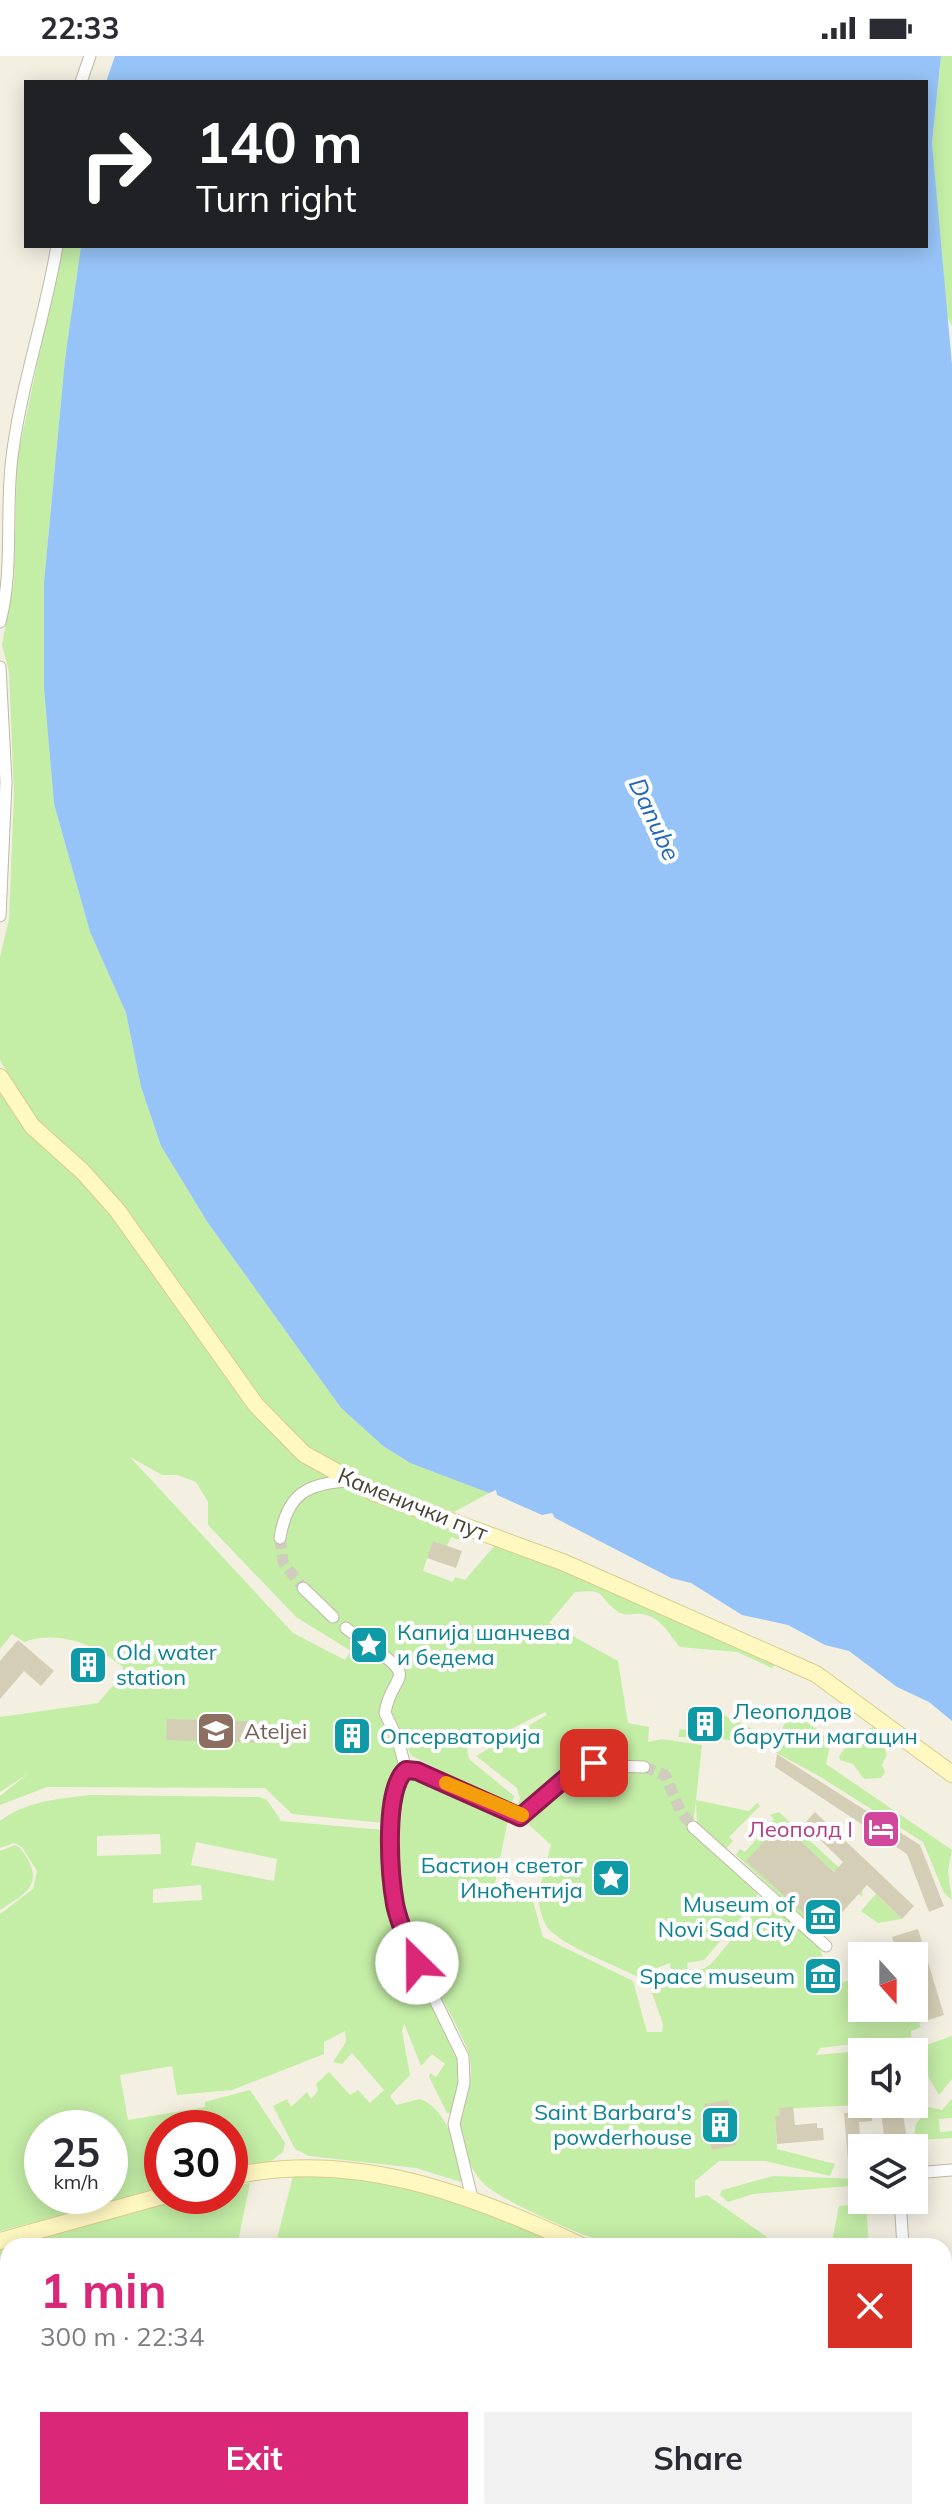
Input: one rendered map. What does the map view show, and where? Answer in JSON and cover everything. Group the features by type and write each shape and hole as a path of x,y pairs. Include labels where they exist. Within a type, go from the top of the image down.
{"main road":[{"name":"Каменички пут","path":"0,1077 32,1126 83,1172 117,1210 271,1423 304,1454 349,1481 565,1563 816,1674 952,1774"},
{"path":"248,2175 319,2168 411,2181 472,2198 564,2238"},
{"path":"11,2238 144,2201"}],"street":[{"path":"82,80 90,56"},
{"path":"0,622 6,598 13,446 57,248"},
{"path":"0,667 6,782 0,916"},
{"path":"280,1538 283,1517 301,1493 331,1482 349,1481"},
{"path":"303,1588 333,1617"},
{"path":"346,1628 392,1661 399,1671 399,1684 385,1713 401,1749 406,1770"},
{"path":"406,1770 424,1773 520,1817 582,1765 644,1767"},
{"path":"406,1770 396,1783 391,1826 395,1905 417,1963 463,2057 464,2083 454,2124 472,2198"},
{"path":"693,1827 826,1946"},
{"path":"928,2172 952,2170"},
{"path":"901,2214 902,2238"}],"green space":[{"path":"941,56 952,56 952,326 945,312 932,143"},
{"path":"62,248 81,248 65,359 44,582 44,689 54,804 90,932 126,1013 141,1087 161,1146 208,1223 341,1408 383,1446 410,1463 489,1493 454,1512 371,1482 294,1438 37,1122 0,1060 0,957 9,919 14,794 9,672 2,645 14,580 17,460"},
{"path":"0,1091 95,1192 266,1427 287,1447 477,1537 476,1541 466,1537 464,1542 451,1537 447,1546 433,1541 423,1571 453,1582 455,1577 465,1580 496,1544 525,1551 775,1664 772,1668 737,1652 680,1647 654,1618 620,1613 593,1591 575,1592 549,1623 618,1661 628,1723 649,1727 648,1742 662,1739 702,1745 696,1800 749,1811 757,1803 760,1806 729,1837 733,1841 726,1849 697,1825 696,1801 692,1832 757,1893 756,1900 704,1960 687,1963 688,1970 703,1969 711,1964 766,1899 817,1942 834,1986 848,1980 848,2022 918,2022 921,2027 911,2031 911,2037 848,2038 848,2045 820,2048 816,2055 848,2052 848,2106 779,2109 780,2115 775,2116 777,2149 835,2164 830,2176 765,2161 719,2161 695,2181 695,2198 707,2195 767,2238 594,2238 548,2220 508,2200 483,2183 465,2151 460,2128 470,2083 470,2059 414,1938 402,1894 397,1849 400,1781 416,1776 508,1820 495,1883 500,1893 531,1894 543,1937 633,1981 647,2032 662,2032 663,2024 648,1982 662,1972 671,1972 670,1963 636,1976 564,1941 547,1927 541,1912 536,1885 541,1883 551,1845 526,1822 559,1792 587,1760 523,1810 516,1808 520,1799 517,1788 476,1756 547,1715 545,1712 489,1740 477,1740 467,1749 469,1759 514,1796 511,1806 412,1756 403,1741 384,1823 292,1814 265,1788 47,1787 0,1805 0,1796 29,1773 0,1792 0,1717 98,1703 122,1675 123,1667 76,1641 50,1638 24,1642 12,1634 0,1649","holes":["130,1457 162,1475 177,1475 196,1482 208,1502 208,1525 296,1617 351,1651 345,1660 293,1633"]},
{"path":"703,1705 771,1738 769,1748 718,1738 678,1737 680,1729 720,1735 723,1717 685,1709"},
{"path":"792,1710 831,1741 826,1764 952,1850 948,1871 952,1900 944,1893 923,1842 819,1776 771,1750"},
{"path":"874,1727 887,1754 882,1765 885,1772 881,1778 864,1779 853,1764 840,1760 839,1756 847,1746 859,1743 865,1730"},
{"path":"90,1795 259,1797 267,1800 281,1821 384,1830 384,1864 392,1916 411,1965 462,2065 452,2113 447,2113 429,2077 430,2073 436,2077 445,2064 432,2054 421,2066 404,2023 402,2031 410,2075 390,2096 396,2105 420,2099 438,2112 456,2147 461,2182 416,2168 309,2156 295,2149 273,2106 287,2099 291,2107 307,2092 311,2099 318,2091 316,2084 329,2072 350,2095 358,2090 370,2103 384,2090 352,2053 342,2064 333,2062 346,2042 345,2031 324,2042 324,2054 232,2090 177,2095 172,2066 120,2075 126,2110 24,2110 24,2214 66,2214 0,2231 0,1914 33,1889 37,1871 22,1847 14,1843 0,1848 0,1821 31,1805","holes":["160,1834 161,1854 97,1856 97,1836","196,1842 277,1859 274,1881 191,1865","201,1885 202,1900 153,1903 153,1889"]},
{"path":"779,1812 863,1890 862,1897 781,1824 747,1861 824,1932 822,1935 736,1855 740,1849 745,1852 774,1819 770,1815"},
{"path":"15,1845 23,1851 33,1877 28,1890 0,1910 0,1851"},
{"path":"876,1894 902,1919 878,1923 861,1911"},
{"path":"952,2036 952,2079 939,2095 928,2076 928,2044"},
{"path":"250,2090 285,2143 283,2152 270,2162 248,2168 248,2110 187,2110 205,2107 205,2102"},
{"path":"952,2099 952,2118 939,2119 940,2132 952,2131 952,2138 928,2139 928,2134 914,2134 921,2118 928,2118 929,2107 942,2110"},
{"path":"144,2117 144,2194 128,2198 128,2120"},
{"path":"347,2174 469,2203 550,2238 277,2238 293,2176"},
{"path":"773,2176 848,2179 848,2186 753,2194 728,2202 720,2195 722,2190"},
{"path":"848,2205 848,2214 867,2214 868,2238 833,2238 839,2206"},
{"path":"144,2208 144,2214 244,2214 239,2238 36,2238"}],"water":[{"name":"Danube","path":"115,56 941,56 932,143 952,365 952,1721 929,1702 897,1687 849,1651 825,1645 788,1625 742,1615 691,1583 671,1578 555,1518 552,1513 542,1515 497,1495 496,1490 489,1493 410,1463 383,1446 341,1408 208,1223 161,1146 141,1087 126,1013 90,932 54,804 44,689 44,582 65,359 81,248 928,248 928,80 107,80"}],"building":[{"path":"433,1541 462,1551 456,1568 427,1558"},
{"path":"18,1640 54,1671 41,1686 24,1671 0,1699 0,1661"},
{"name":"Old water station","path":"83,1651 100,1657 93,1680 76,1674"},
{"name":"Леополдов барутни магацин","path":"690,1714 722,1718 720,1733 688,1729"},
{"name":"Ateljei","path":"167,1719 265,1722 265,1743 166,1740"},
{"name":"Леополд I","path":"777,1754 920,1845 944,1906 929,1912 907,1854 775,1767"},
{"path":"815,1812 914,1906 902,1919 867,1885 824,1932 746,1861 781,1823 834,1872 843,1862 804,1824"},
{"path":"918,1929 922,1942 894,1942 892,1937"},
{"path":"928,1962 944,2015 928,2020"},
{"name":"Saint Barbara's powderhouse","path":"728,2100 736,2145 712,2150 704,2104"},
{"path":"793,2107 795,2125 817,2123 817,2128 823,2128 824,2140 777,2144 775,2116 780,2115 779,2108"},
{"path":"844,2113 848,2113 848,2118 872,2118 872,2121 859,2122 860,2134 848,2134 848,2161"},
{"path":"882,2118 903,2118 906,2134 884,2134"}],"tunnel":[{"path":"280,1538 283,1562 303,1588"},
{"path":"644,1767 665,1775 681,1812 693,1827"}],"slow traffic":[{"path":"446,1783 510,1813 522,1815"}],"place":[{"name":"Капија шанчева и бедема","path":"369,1645"},
{"name":"Old water station","path":"88,1665"},
{"name":"Леополдов барутни магацин","path":"705,1724"},
{"name":"Ateljei","path":"216,1731"},
{"name":"Опсерваторија","path":"352,1736"},
{"name":"Леополд I","path":"881,1829"},
{"name":"Бастион светог Иноћентија","path":"611,1878"},
{"name":"Museum of Novi Sad City","path":"823,1917"},
{"name":"Space museum","path":"823,1976"},
{"name":"Saint Barbara's powderhouse","path":"720,2125"}],"route":[{"path":"417,1963 395,1905 390,1858 393,1808 400,1774 411,1769 417,1771 520,1817 531,1811 576,1769 594,1763"}]}
